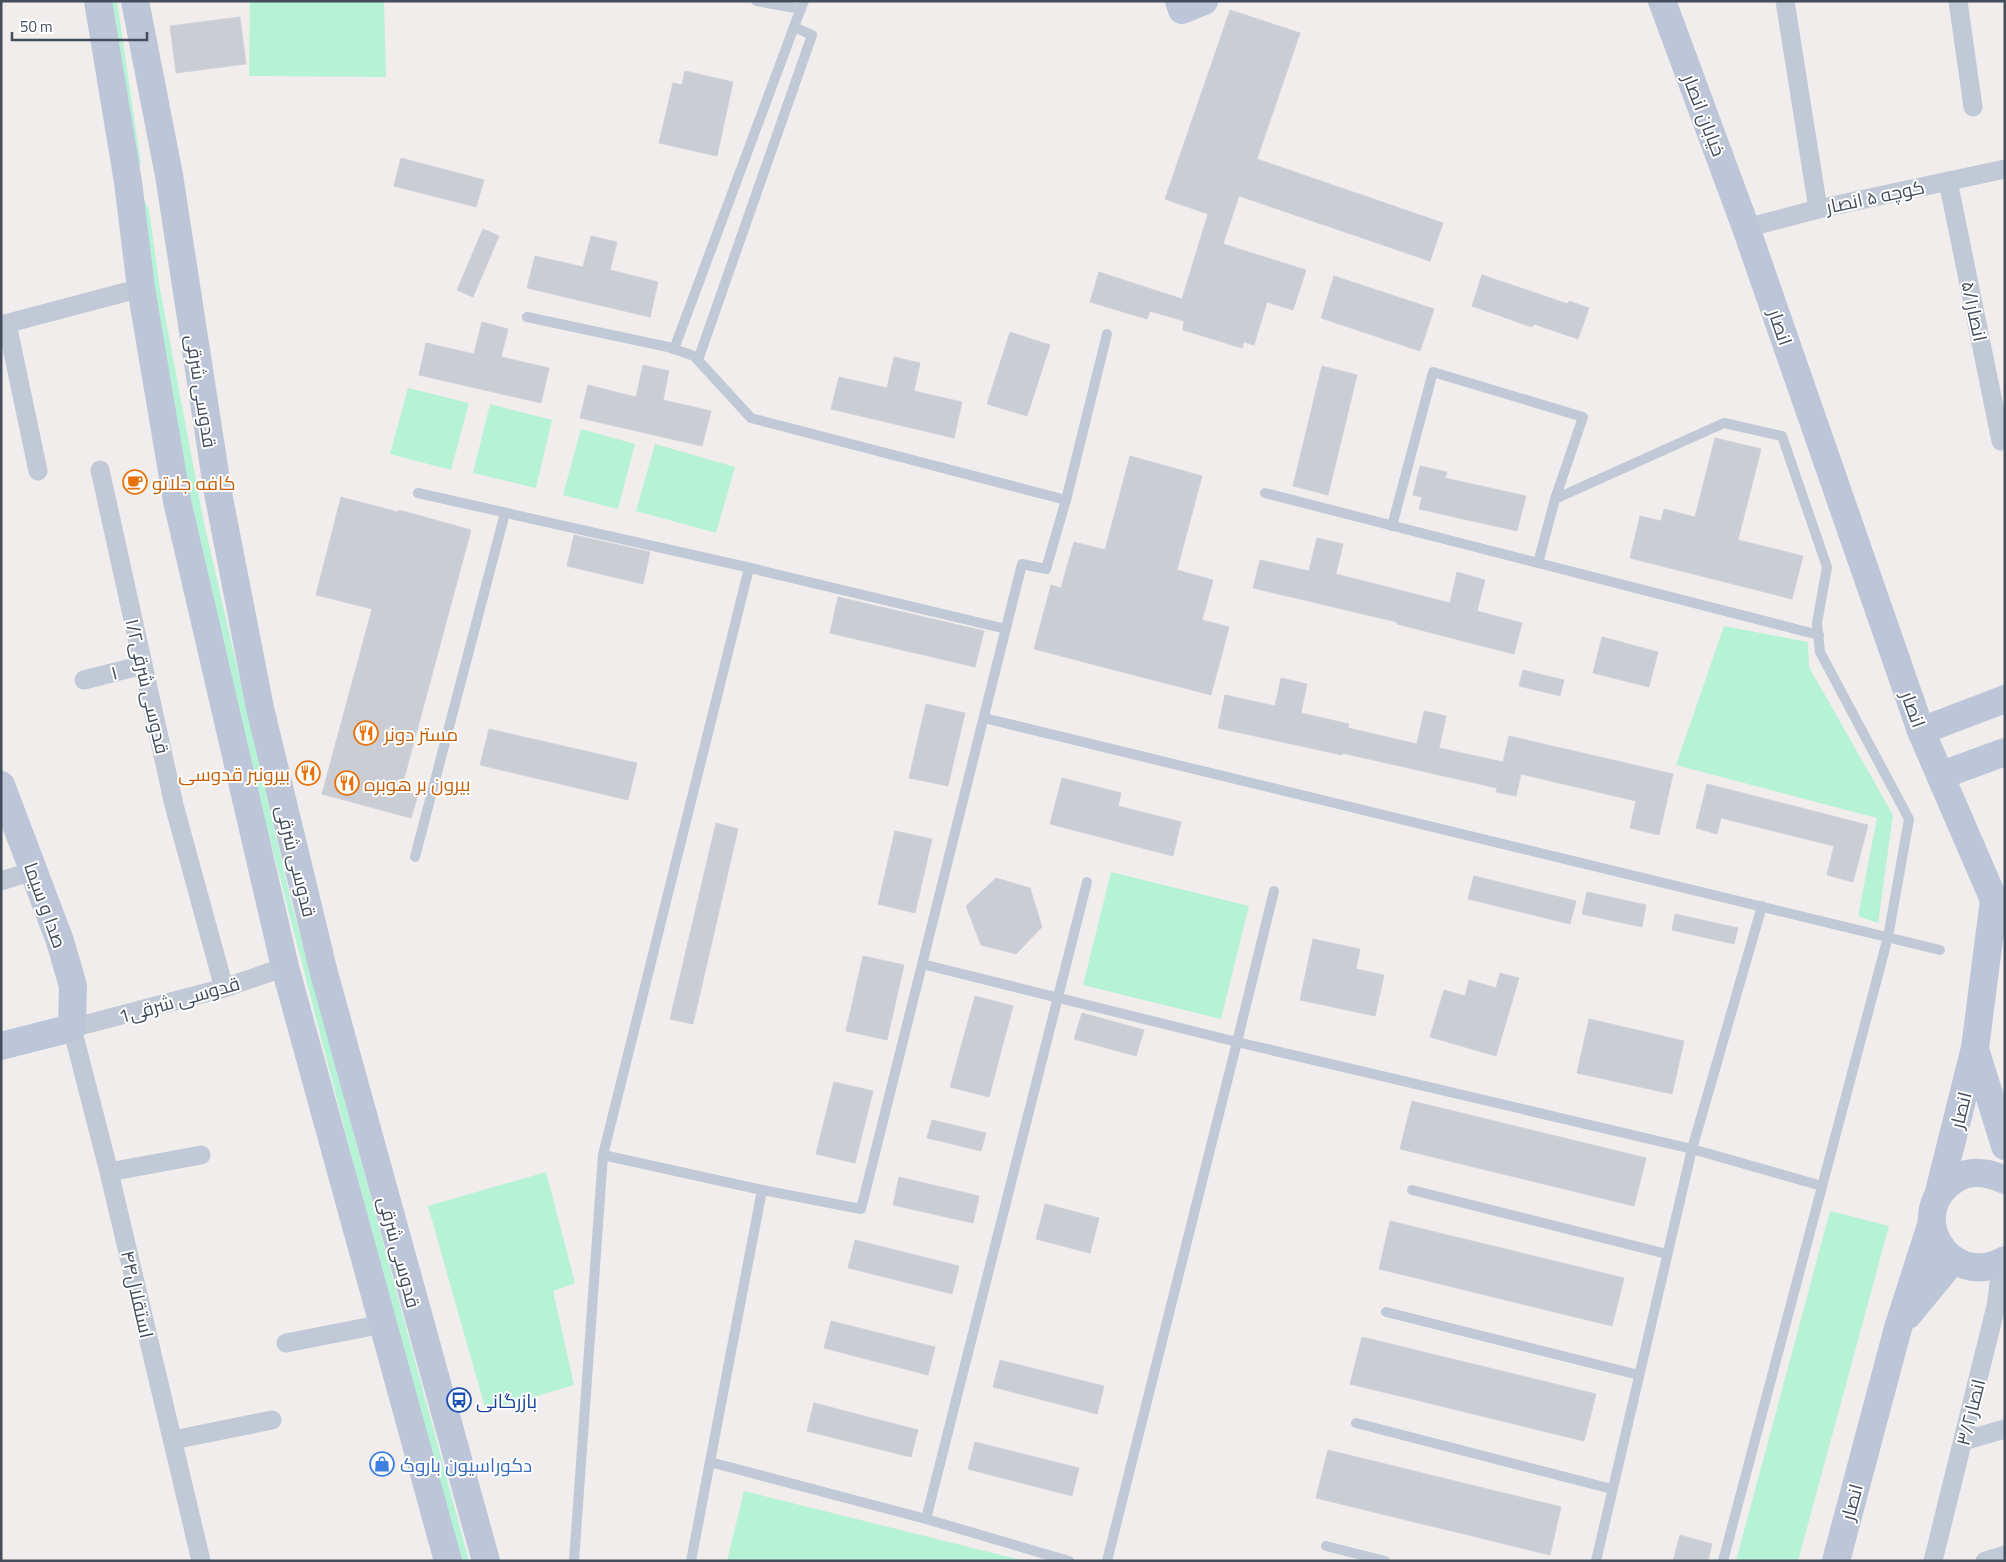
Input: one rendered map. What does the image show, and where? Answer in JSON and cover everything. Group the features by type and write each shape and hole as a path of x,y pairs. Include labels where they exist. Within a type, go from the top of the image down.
{"main road":[{"name":"قدوسی شرقی","path":"98,1 128,182 141,288 177,500 285,967 448,1561"},
{"name":"قدوسی شرقی","path":"135,1 169,175 218,493 260,708 324,973 486,1561"},
{"name":"خیابان انصار","path":"1662,1 1746,228"},
{"path":"128,182 169,175"},
{"name":"انصار","path":"1746,228 1921,730 1942,775 1994,900 1975,1048 1938,1196 1932,1210 1931,1225 1898,1328 1836,1561"},
{"path":"1921,730 2005,699"},
{"path":"1942,775 2005,752"},
{"name":"صدا و سیما","path":"4,799 60,941 73,986 72,1028"},
{"path":"1,1046 72,1028"},
{"path":"1975,1048 2005,1146"},
{"path":"1938,1196 1948,1184 1962,1175 1978,1172 1994,1175 2005,1180"},
{"path":"1931,1225 1935,1238 1942,1250 1953,1260 1967,1266 1982,1268 2003,1261"},
{"name":"انصار","path":"1898,1328 1953,1260"}],"street":[{"path":"1785,1 1818,209"},
{"path":"1958,1 1973,107"},
{"name":"کوچه ۵ انصار","path":"1746,228 1818,209 2005,169"},
{"name":"انصار۵/۱","path":"1948,181 2001,441"},
{"path":"38,471 4,325 141,288"},
{"name":"قدوسی شرقی۱/۲","path":"100,470 174,805 224,988"},
{"name":"۱","path":"84,680 143,665"},
{"path":"1,882 34,871"},
{"name":"1قدوسی شرقی","path":"72,1028 224,988 285,967"},
{"name":"استقلال۴۴","path":"72,1028 109,1172 201,1561"},
{"path":"109,1172 201,1155"},
{"name":"انصار۳/۲","path":"1933,1561 1996,1306 2003,1261"},
{"path":"286,1343 383,1324"},
{"path":"173,1440 272,1420"},
{"path":"1963,1441 2005,1429"},
{"path":"1985,1561 2005,1555"}],"lane":[{"path":"674,349 802,5 756,1"},
{"path":"698,360 812,34 794,27 793,29"},
{"path":"528,317 674,349 694,356 751,418 1066,500"},
{"path":"603,1156 860,1210 1022,564 1046,569 1066,500 1107,334"},
{"path":"1392,526 1433,372 1583,417 1555,499 1538,563"},
{"path":"1555,499 1724,423 1782,436 1827,567 1817,623 1820,652 1909,819 1888,937 1723,1561"},
{"path":"418,493 749,568 1006,629"},
{"path":"1265,493 1819,635"},
{"path":"415,857 505,513"},
{"path":"574,1561 603,1156 749,568"},
{"path":"984,718 1940,950"},
{"path":"926,1519 1087,882"},
{"path":"1107,1561 1274,891"},
{"path":"1596,1561 1692,1149 1762,906"},
{"path":"922,964 1237,1042 1692,1149 1822,1186"},
{"path":"691,1561 762,1190"},
{"path":"1412,1190 1668,1254"},
{"path":"1386,1312 1639,1374"},
{"path":"1356,1423 1612,1489"},
{"path":"710,1462 926,1519 1069,1561"},
{"path":"1326,1546 1385,1561"}],"green space":[{"path":"108,1 117,1 141,165 136,167"},
{"path":"250,1 384,1 386,77 249,76"},
{"path":"143,198 149,210 160,289 204,523 291,901 469,1561 460,1561 378,1259 245,742 181,459 153,299"},
{"path":"408,388 469,403 451,470 390,454"},
{"path":"490,404 552,420 536,488 473,473"},
{"path":"581,429 635,444 618,509 563,495"},
{"path":"655,444 735,467 716,533 636,511"},
{"path":"1724,626 1808,642 1809,667 1893,815 1878,923 1858,916 1877,818 1676,765"},
{"path":"1111,872 1249,906 1221,1019 1083,985"},
{"path":"546,1172 575,1283 553,1291 574,1385 486,1411 428,1206"},
{"path":"1830,1211 1889,1226 1798,1561 1736,1561"},
{"path":"744,1491 1025,1561 727,1561"}],"building":[{"path":"1230,10 1300,33 1257,159 1443,223 1430,261 1239,196 1223,244 1306,270 1293,310 1267,302 1254,345 1244,342 1242,348 1183,330 1184,321 1150,311 1147,319 1090,302 1099,272 1182,299 1208,214 1165,199"},
{"path":"240,17 246,64 176,73 170,26"},
{"path":"685,71 733,82 717,156 659,143 673,83 682,85"},
{"path":"401,158 484,180 476,207 394,186"},
{"path":"483,229 499,236 473,297 457,290"},
{"path":"591,236 617,242 610,270 658,282 650,317 527,288 535,256 583,267"},
{"path":"1482,275 1568,304 1569,301 1589,308 1578,339 1534,324 1532,327 1472,306"},
{"path":"1334,276 1434,309 1420,351 1321,318"},
{"path":"482,322 508,329 501,357 549,368 541,403 419,375 426,343 474,354"},
{"path":"1010,332 1050,345 1027,416 987,404"},
{"path":"894,357 920,363 914,391 962,402 954,438 831,409 839,377 887,388"},
{"path":"643,365 669,371 663,400 711,411 702,446 580,418 588,385 636,397"},
{"path":"1322,366 1357,375 1328,495 1293,486"},
{"path":"1715,438 1761,449 1738,540 1803,556 1792,599 1630,558 1640,516 1661,521 1664,509 1695,517"},
{"path":"1130,456 1202,476 1177,570 1213,580 1202,620 1229,627 1211,695 1034,649 1051,585 1061,588 1074,542 1105,550"},
{"path":"1420,466 1447,472 1445,478 1526,496 1517,531 1419,509 1422,497 1413,495"},
{"path":"341,497 398,512 399,510 471,530 401,790 418,795 411,818 322,794 372,609 316,595"},
{"path":"574,535 650,552 643,584 567,566"},
{"path":"1317,538 1343,544 1336,574 1450,603 1457,572 1485,580 1477,611 1522,623 1514,654 1397,624 1397,622 1253,588 1260,560 1309,571"},
{"path":"838,597 984,631 975,667 830,633"},
{"path":"1602,637 1658,652 1649,687 1593,673"},
{"path":"1523,670 1564,680 1560,696 1519,686"},
{"path":"1281,678 1307,684 1301,713 1349,724 1348,728 1417,744 1424,711 1446,716 1439,748 1503,762 1509,736 1673,774 1659,835 1630,828 1636,801 1521,774 1516,796 1496,792 1497,788 1342,753 1342,755 1218,728 1225,695 1275,706"},
{"path":"926,704 965,713 948,786 909,778"},
{"path":"489,729 637,763 628,800 480,765"},
{"path":"1062,778 1121,793 1118,806 1181,822 1173,856 1050,824"},
{"path":"1707,784 1868,825 1853,882 1827,875 1834,846 1721,818 1717,834 1696,828"},
{"path":"716,823 738,829 693,1024 670,1019"},
{"path":"895,831 932,839 915,913 878,904"},
{"path":"1474,876 1576,901 1570,924 1468,899"},
{"path":"996,878 1030,888 1042,927 1016,954 981,945 966,906"},
{"path":"1587,892 1646,905 1642,927 1582,914"},
{"path":"1675,914 1738,928 1734,944 1672,930"},
{"path":"1313,939 1360,949 1356,969 1384,975 1375,1016 1300,1000"},
{"path":"863,956 904,965 887,1040 846,1031"},
{"path":"1500,973 1519,978 1496,1056 1430,1037 1444,990 1465,996 1469,980 1496,988"},
{"path":"975,996 1013,1006 989,1097 950,1087"},
{"path":"1082,1013 1144,1030 1136,1056 1074,1039"},
{"path":"1589,1019 1684,1041 1672,1094 1577,1073"},
{"path":"834,1082 873,1091 855,1163 816,1154"},
{"path":"1412,1101 1646,1158 1634,1206 1400,1149"},
{"path":"932,1120 986,1133 981,1151 927,1138"},
{"path":"899,1177 979,1196 973,1223 893,1205"},
{"path":"1045,1204 1099,1218 1090,1253 1036,1239"},
{"path":"1390,1221 1624,1278 1612,1326 1379,1269"},
{"path":"855,1240 959,1266 952,1294 848,1268"},
{"path":"831,1321 935,1347 928,1375 824,1348"},
{"path":"1362,1337 1596,1394 1584,1441 1350,1384"},
{"path":"1000,1360 1104,1386 1097,1414 993,1387"},
{"path":"814,1403 918,1430 911,1457 807,1431"},
{"path":"975,1442 1079,1468 1072,1496 968,1469"},
{"path":"1328,1450 1561,1507 1550,1555 1316,1498"},
{"path":"1680,1535 1712,1544 1708,1561 1673,1561"}],"place":[{"name":"کافه جلاتو","path":"135,482"},
{"name":"مستر دونر","path":"366,733"},
{"name":"بیرونبر قدوسی","path":"308,773"},
{"name":"بیرون بر هوبره","path":"347,783"},
{"name":"بازرگانی","path":"459,1400"},
{"name":"دکوراسیون باروک","path":"382,1464"}]}
